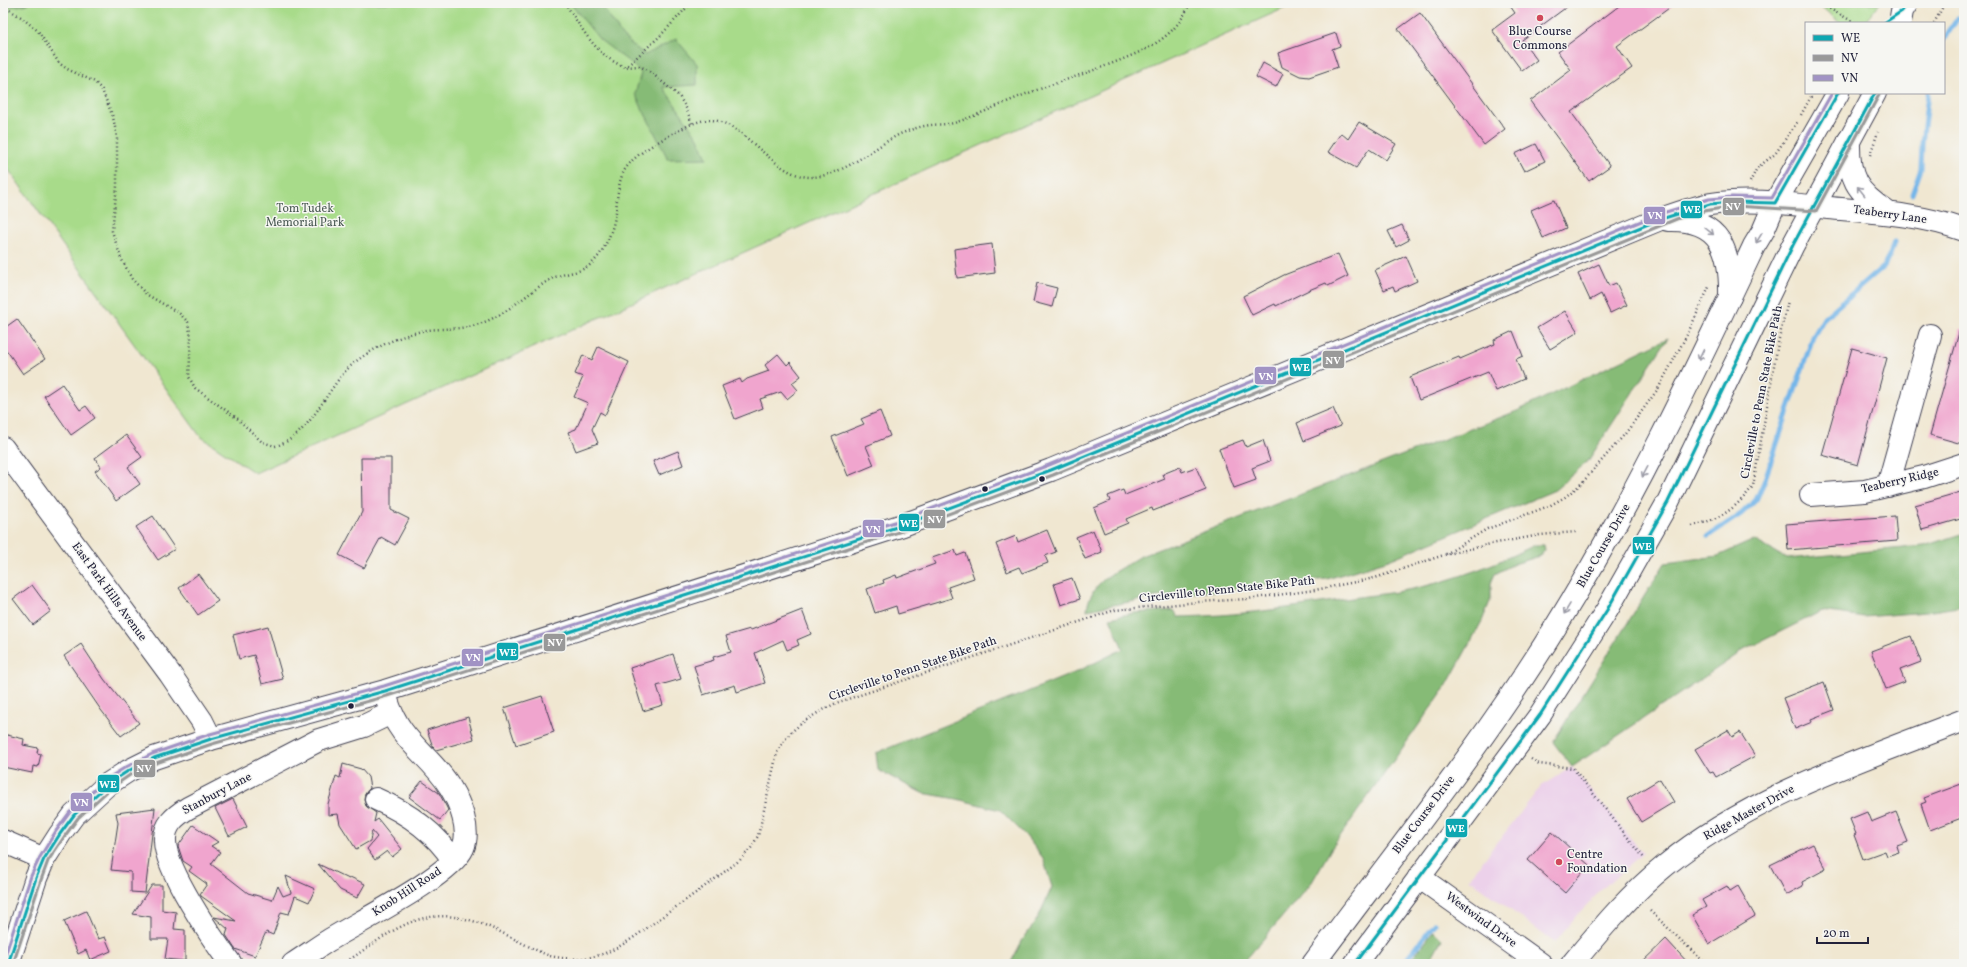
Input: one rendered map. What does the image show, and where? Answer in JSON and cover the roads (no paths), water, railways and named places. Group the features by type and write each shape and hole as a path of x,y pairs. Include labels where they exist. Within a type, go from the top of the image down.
{"street":[{"name":"Blue Course Drive","path":"1313,964 1489,728 1557,625 1628,503 1763,231 1775,203 1837,94"},
{"path":"1356,964 1504,766 1574,665 1668,502 1793,245 1873,94"},
{"path":"1849,140 1849,159 1855,182 1861,192 1872,202 1892,215"},
{"name":"Teaberry Lane","path":"8,964 44,859 74,815 108,784 128,771 154,758 211,739 385,691 925,517 1051,470 1658,220 1710,204 1738,202 1814,206 1928,220 1964,230"},
{"path":"1658,220 1692,222 1712,233 1726,252 1729,260 1730,297"},
{"path":"1888,486 1930,335"},
{"name":"East Park Hills Avenue","path":"3,448 170,674 202,721 211,739"},
{"name":"Teaberry Ridge","path":"1811,495 1865,491 1888,486 1964,464"},
{"name":"Knob Hill Road","path":"293,964 326,942 435,877 453,860 462,848 466,833 456,798 444,778 402,731 391,713 385,691"},
{"name":"Stanbury Lane","path":"231,964 215,943 187,896 172,865 166,851 165,841 166,832 170,822 177,815 188,808 319,740 364,726 391,713"},
{"name":"Ridge Master Drive","path":"1572,964 1615,912 1666,866 1707,835 1772,798 1828,773 1964,720"},
{"path":"376,798 404,813 436,838 453,860"},
{"path":"3,841 44,859"},
{"name":"Westwind Drive","path":"1420,877 1541,964"}],"waterway":[{"path":"1945,38 1958,18"},
{"path":"1912,194 1921,169 1922,144 1928,94"},
{"path":"1708,536 1741,514 1756,500 1764,482 1813,337 1824,318 1884,266 1890,255 1894,242"},
{"path":"1403,964 1434,924"}],"place":[{"name":"Blue Course Commons","path":"1540,18"},
{"name":"Centre Foundation","path":"1559,862"}],"park label":[{"name":"Tom Tudek Memorial Park","path":"305,216"}]}
